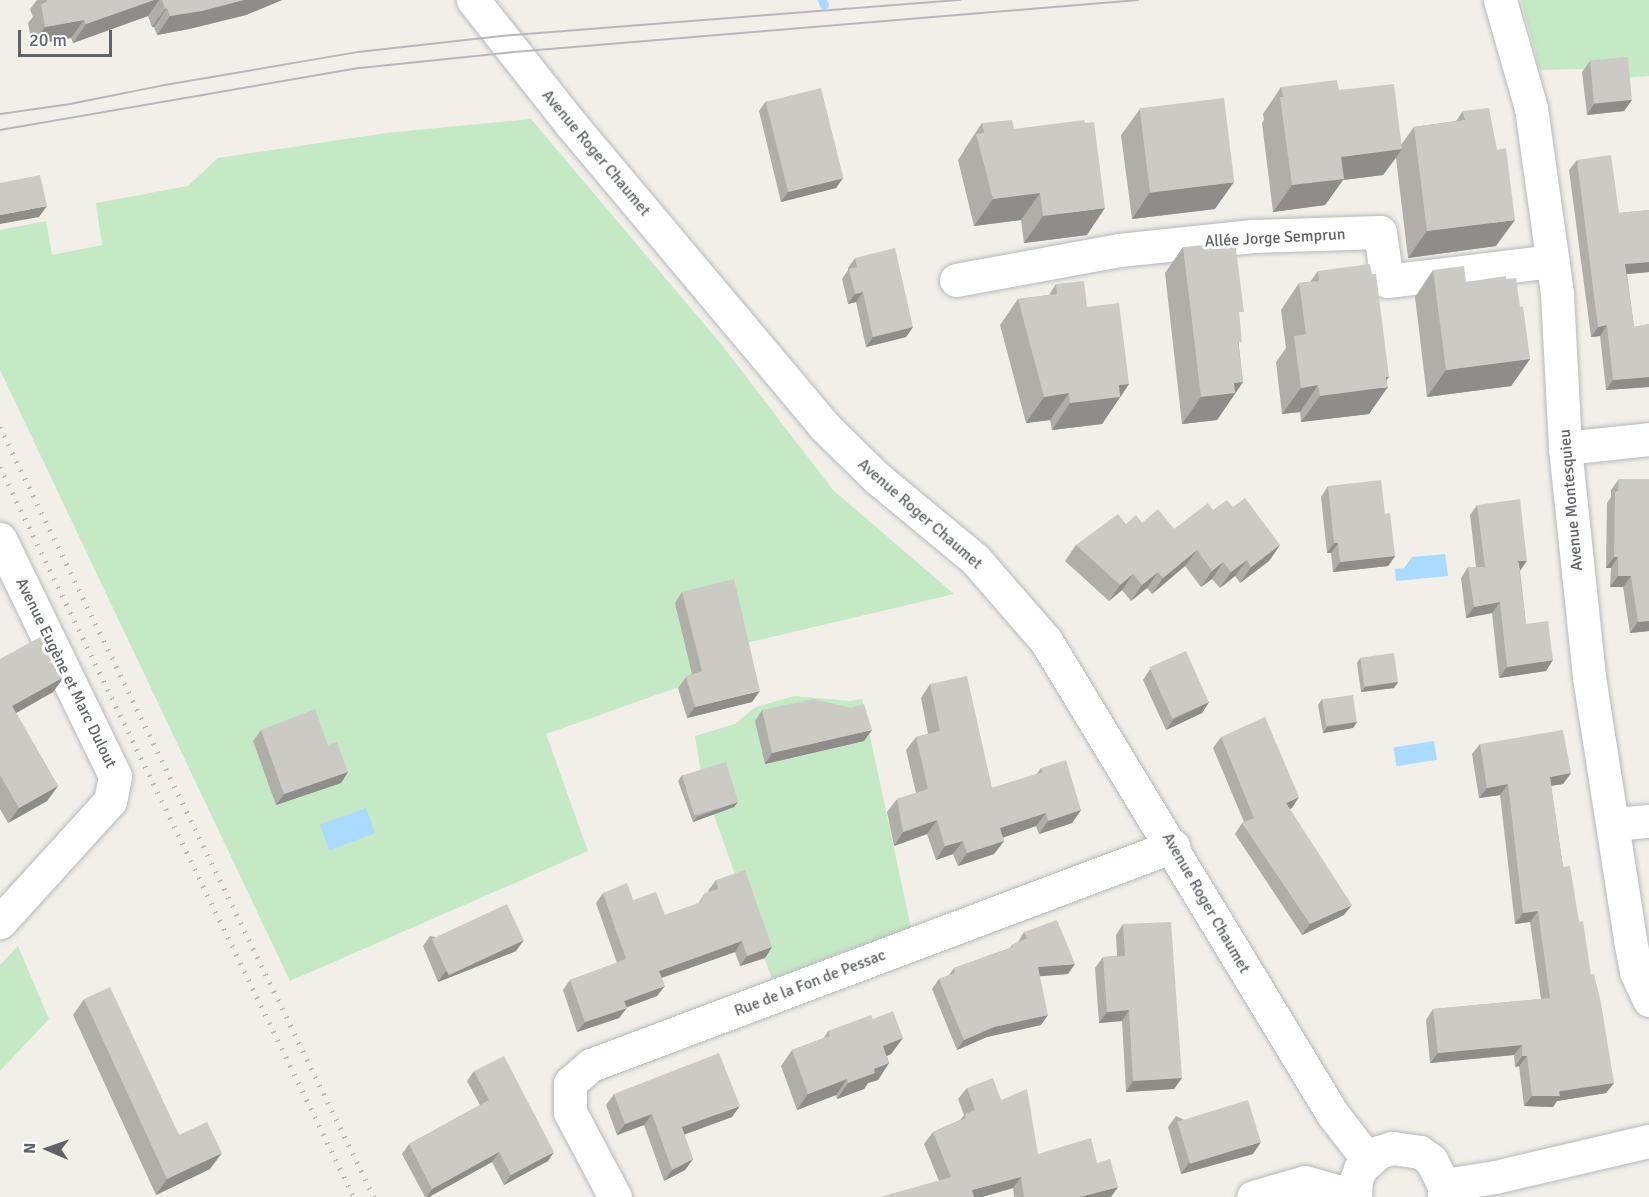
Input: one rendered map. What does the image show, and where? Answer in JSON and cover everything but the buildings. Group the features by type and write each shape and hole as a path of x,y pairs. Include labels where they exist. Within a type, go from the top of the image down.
{"street":[{"name":"Avenue Roger Chaumet","path":"473,0 570,123 823,424 877,478 975,559 1046,641 1173,846 1332,1113 1368,1160"},
{"name":"Avenue Montesquieu","path":"1500,0 1531,108 1557,294 1565,448 1589,677 1630,940 1636,972 1649,1000"},
{"name":"Allée Jorge Semprun","path":"956,280 1119,250 1252,236 1380,232 1387,281 1553,261"},
{"path":"1565,448 1649,439"},
{"name":"Avenue Eugène et Marc Dulout","path":"0,539 115,776 110,801 0,922"},
{"path":"1613,824 1649,821"},
{"name":"Rue de la Fon de Pessac","path":"615,1197 570,1112 570,1083 591,1065 1173,846"},
{"path":"1355,1197 1356,1180 1368,1160 1379,1152 1392,1148 1420,1152 1435,1166 1444,1191 1649,1141"},
{"path":"1253,1197 1305,1182 1336,1191 1346,1197"}],"green space":[{"path":"1521,0 1649,0 1649,76 1621,78 1619,68 1540,70"},
{"path":"531,119 721,344 833,490 954,594 716,650 721,672 546,734 588,851 290,981 0,370 0,230 46,221 52,255 102,245 96,203 188,186 218,158 386,133"},
{"path":"794,696 850,701 862,699 911,928 772,979 703,784 695,736 735,724 756,707"},
{"path":"18,946 49,1019 0,1071 0,965"}],"water":[{"path":"1445,554 1448,576 1396,581 1395,569 1404,568 1412,557"},
{"path":"1434,741 1437,760 1396,766 1394,747"},
{"path":"366,808 375,833 329,850 320,825"}],"waterway":[{"path":"822,0 824,5"}],"tram line":[{"path":"0,114 70,104 165,85 358,52 501,36 961,0"},
{"path":"0,130 360,68 514,52 1138,0"}],"railway":[{"path":"0,427 374,1197"},
{"path":"0,467 354,1197"}]}
